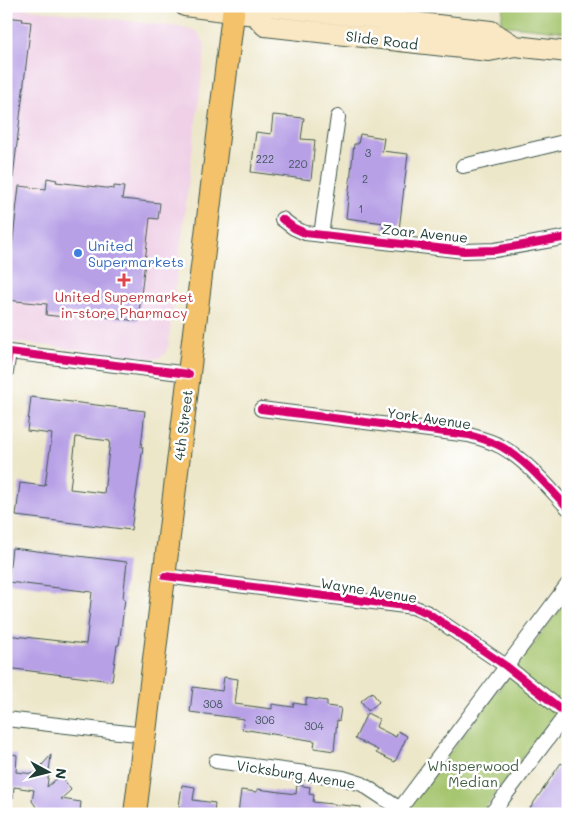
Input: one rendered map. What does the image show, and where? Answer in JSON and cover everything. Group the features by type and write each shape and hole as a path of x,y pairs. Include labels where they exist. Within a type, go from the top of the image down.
{"main road":[{"name":"Slide Road","path":"186,6 251,9 265,26 309,32 489,51 514,46 568,52"},
{"name":"4th Street","path":"135,814 189,374 251,9"}],"street":[{"path":"321,235 338,117"},
{"path":"463,166 568,141"},
{"name":"Zoar Avenue","path":"282,219 305,233 464,251 496,250 568,237"},
{"path":"6,372 9,352 189,374"},
{"name":"York Avenue","path":"261,409 469,434 501,446 516,456 568,508"},
{"name":"Wayne Avenue","path":"164,576 413,607 428,613 506,666 567,713"},
{"path":"398,811 568,584"},
{"path":"491,814 567,713"},
{"path":"6,719 145,735"},
{"name":"Vicksburg Avenue","path":"216,761 344,778 362,784 398,811"}],"shaded area":[{"path":"6,6 187,28 196,31 204,42 205,49 168,347 164,355 159,358 153,359 6,341"}],"green space":[{"path":"503,6 568,6 568,32 501,25"},
{"name":"Whisperwood Median","path":"568,599 568,698 480,814 403,814"}],"building":[{"path":"6,17 31,22 13,178 6,178"},
{"path":"273,115 304,118 301,139 315,140 311,180 251,172 256,132 271,134"},
{"path":"360,134 384,138 382,151 408,154 399,230 383,229 384,223 346,218 354,144 358,144"},
{"name":"United Supermarkets","path":"47,178 57,180 56,182 114,189 114,186 124,187 122,199 160,203 158,219 150,218 138,321 65,312 64,317 46,315 47,304 6,300 19,186 46,189"},
{"path":"31,397 145,411 141,447 143,447 131,530 16,516 20,483 45,486 52,434 27,431","holes":["76,437 110,441 104,493 70,489"]},
{"path":"12,548 127,562 123,598 125,599 112,681 6,668 6,635 86,644 92,592 8,582"},
{"path":"224,677 238,679 235,704 272,709 272,704 293,707 294,703 306,705 306,698 327,701 327,706 341,708 339,721 337,720 334,751 314,748 315,741 242,729 244,719 190,712 193,687 222,691"},
{"path":"372,692 379,702 368,711 361,701"},
{"path":"367,713 379,719 376,727 396,737 398,731 407,736 395,762 376,753 378,750 355,739"},
{"path":"7,753 17,755 16,772 34,774 51,755 47,787 61,775 71,790 61,799 81,802 80,811 76,814 41,814 32,801 34,790 14,787 13,798 6,798"},
{"path":"561,763 568,768 568,802 559,814 526,814"},
{"path":"182,785 195,787 193,800 215,803 214,814 178,814"},
{"path":"297,785 310,787 309,794 314,795 313,802 361,807 361,814 238,814 241,790 257,792 257,789 296,794"}],"cycle path":[{"path":"282,219 305,233 464,251 495,250 568,237"},
{"path":"6,372 9,352 189,374"},
{"path":"261,409 469,435 494,443 520,459 568,508"},
{"path":"165,576 413,607 428,613 506,666 567,714"}],"place":[{"name":"United Supermarkets","path":"78,253"},
{"name":"United Supermarket in-store Pharmacy","path":"124,280"}]}
